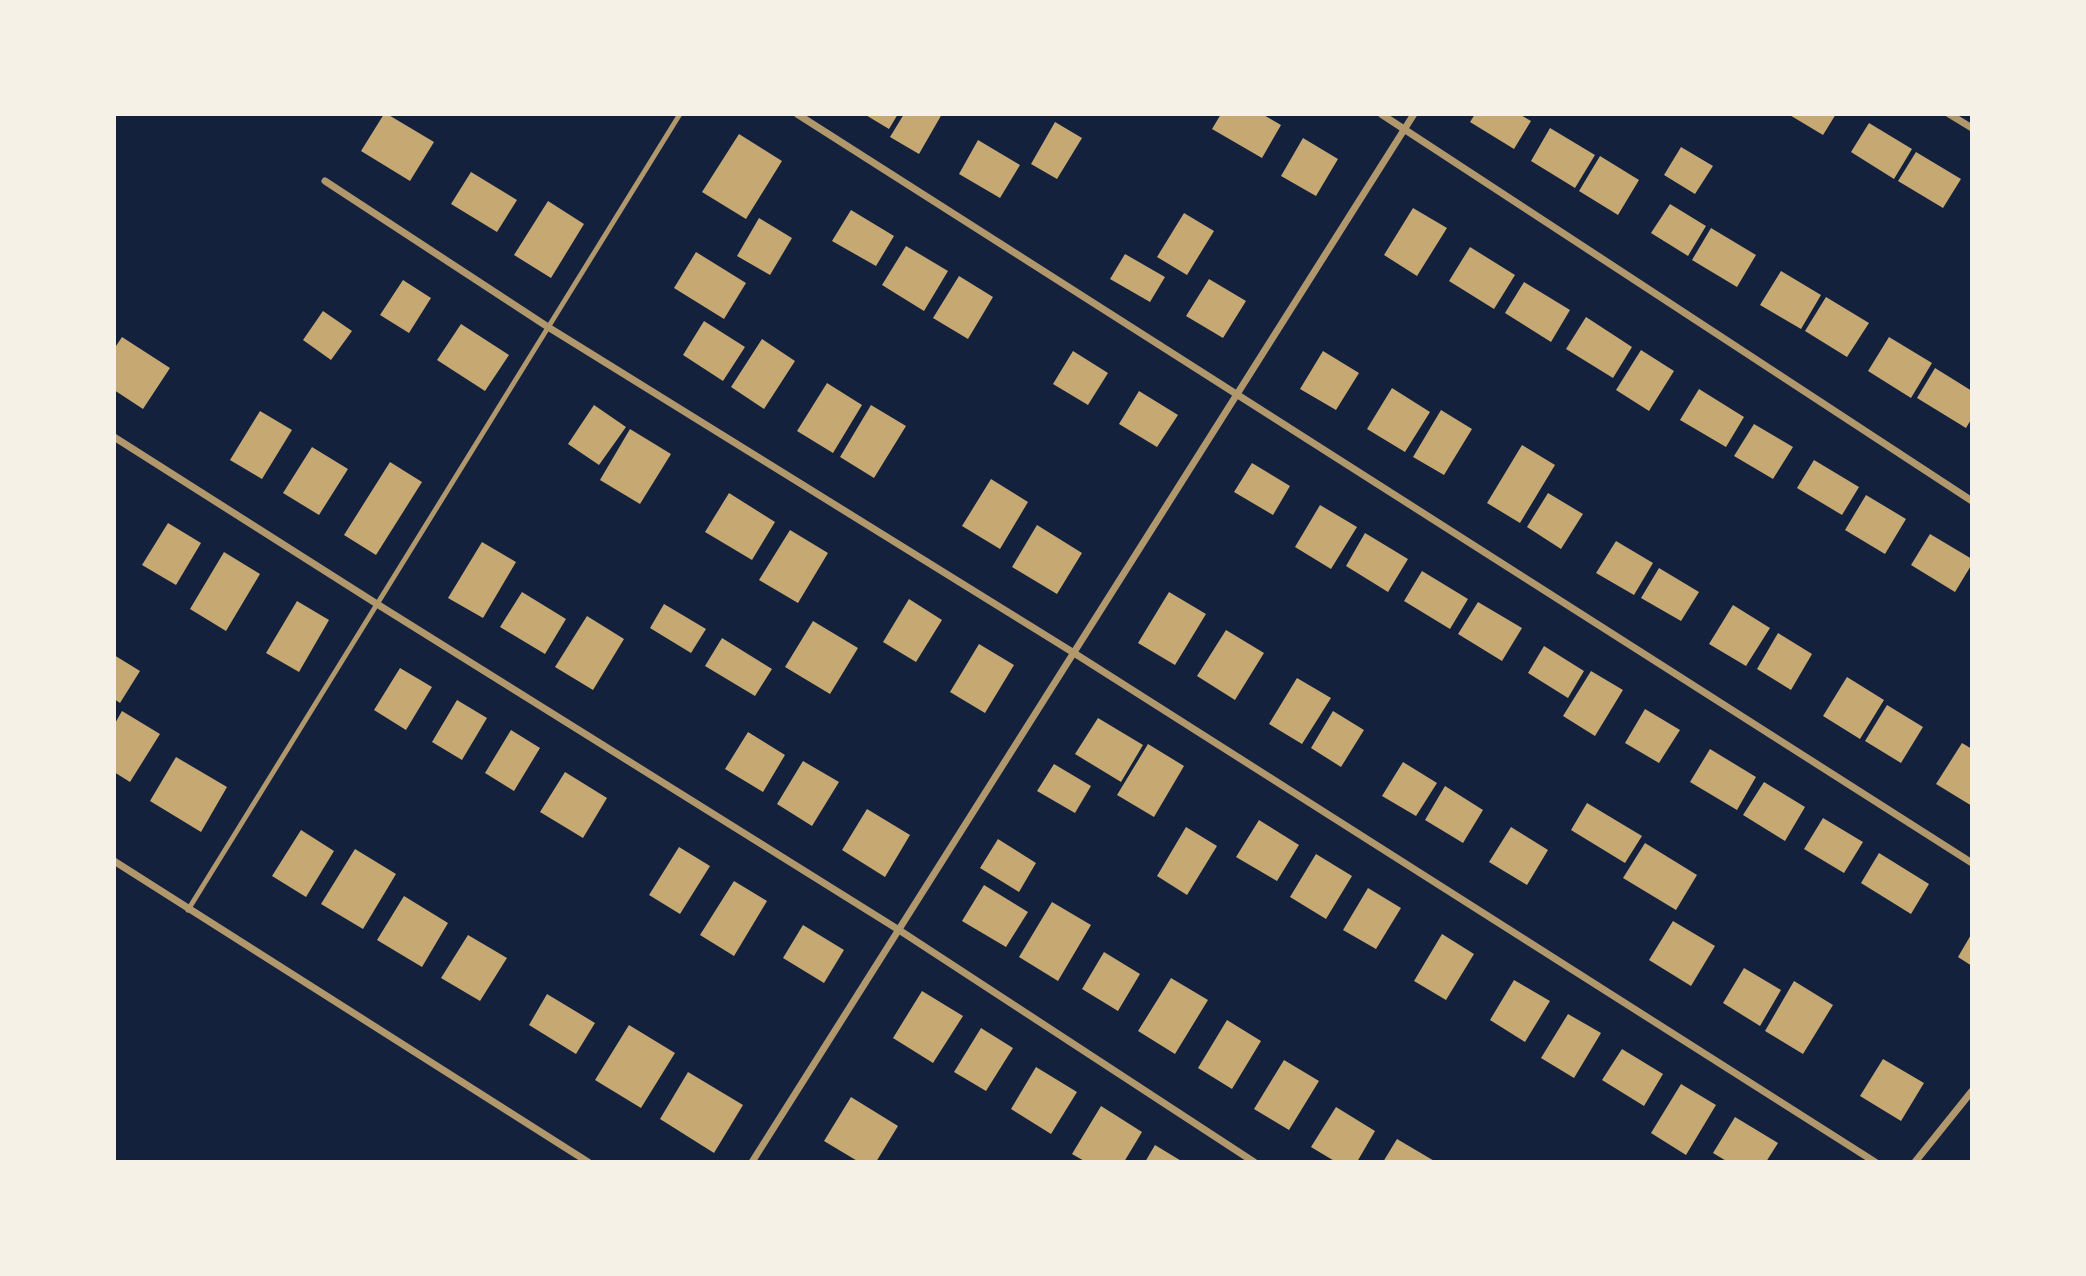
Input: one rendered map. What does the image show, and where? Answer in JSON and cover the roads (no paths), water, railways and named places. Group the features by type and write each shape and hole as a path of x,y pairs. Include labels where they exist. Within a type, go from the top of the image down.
{"street":[{"path":"797,114 1972,863"},
{"path":"1381,114 1972,500"},
{"path":"752,1162 1414,114"},
{"path":"1949,114 1972,128"},
{"path":"325,181 548,327 1074,653 1875,1162"},
{"path":"114,437 899,930 1254,1162"},
{"path":"114,861 578,1160 587,1162"},
{"path":"1915,1162 1972,1091"}],"lane":[{"path":"188,910 680,114"}]}
